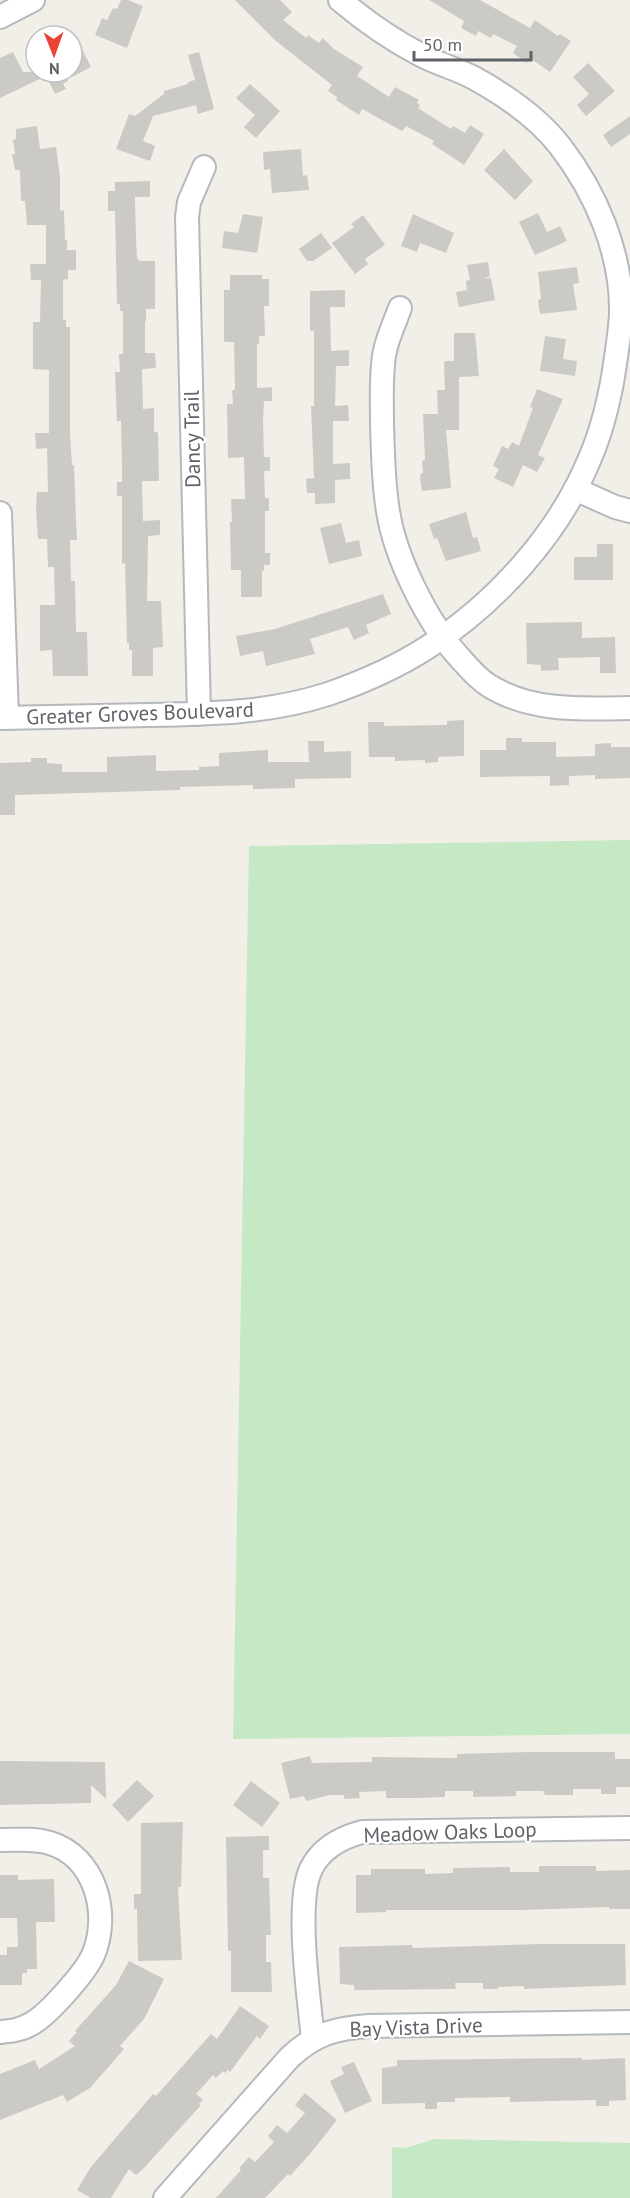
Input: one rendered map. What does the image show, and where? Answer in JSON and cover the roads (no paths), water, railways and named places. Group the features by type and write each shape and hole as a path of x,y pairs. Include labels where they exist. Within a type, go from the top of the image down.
{"street":[{"path":"0,17 33,0"},
{"name":"Greater Groves Boulevard","path":"4,718 199,714 260,710 325,695 380,673 442,638 500,587 526,560 555,522 590,459 600,433 610,393 619,340 621,310 614,256 590,192 575,166 557,143 517,105 475,79 421,55 391,37 340,0"},
{"name":"Dancy Trail","path":"199,714 187,217 189,202 204,167"},
{"path":"400,308 386,346 383,364 383,462 388,511 394,537 406,567 442,638 472,672 486,684 504,694 535,704 562,708 630,708"},
{"path":"575,489 615,507 630,511"},
{"path":"0,513 4,718"},
{"name":"Meadow Oaks Loop","path":"313,2039 304,1899 306,1883 312,1868 332,1844 346,1836 362,1832 630,1828"},
{"path":"0,1840 41,1841 60,1847 77,1857 93,1881 98,1901 99,1922 97,1942 90,1961 45,2014 26,2027 0,2032"},
{"name":"Bay Vista Drive","path":"165,2198 290,2057 313,2039 340,2029 369,2026 630,2022"}]}
